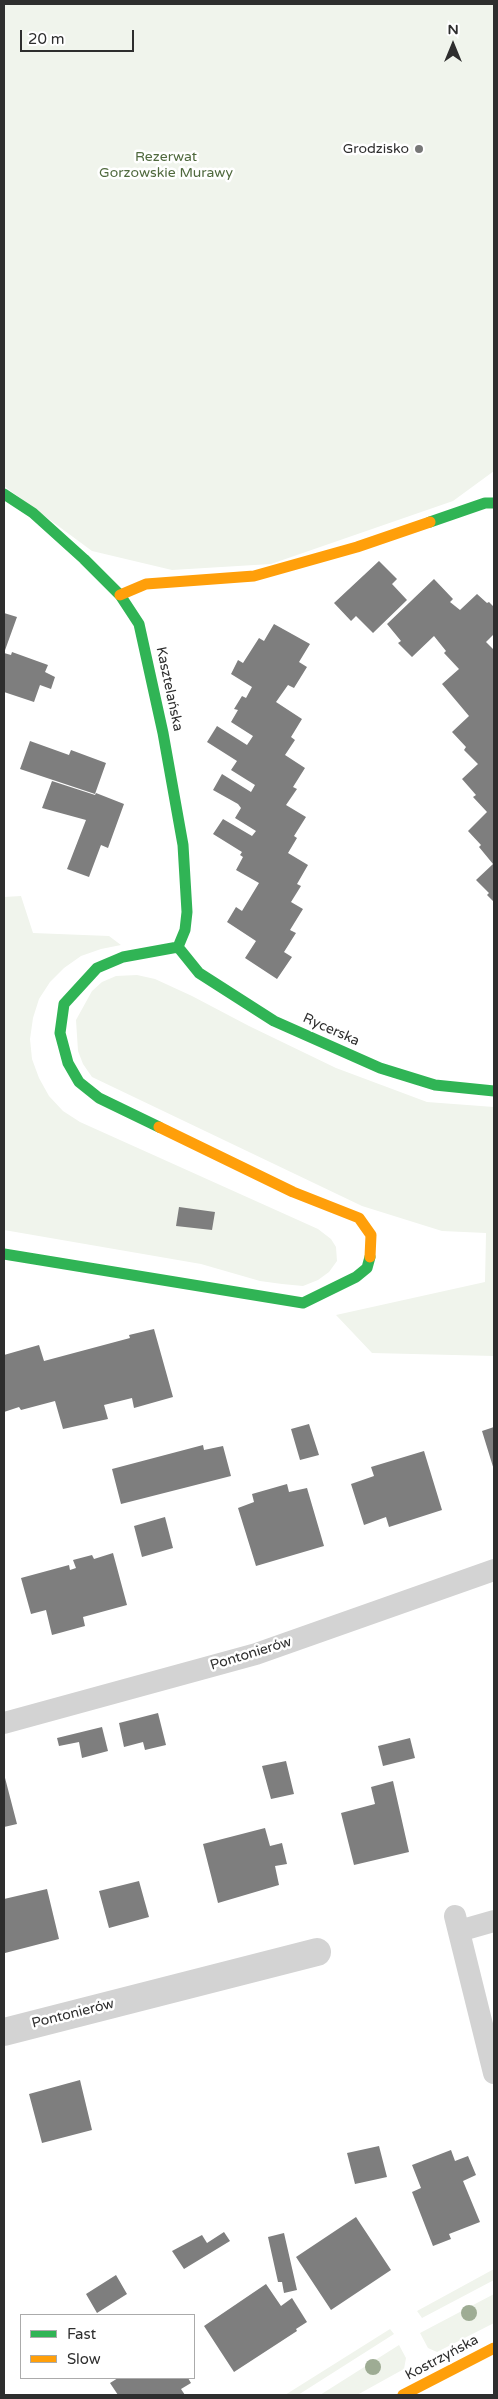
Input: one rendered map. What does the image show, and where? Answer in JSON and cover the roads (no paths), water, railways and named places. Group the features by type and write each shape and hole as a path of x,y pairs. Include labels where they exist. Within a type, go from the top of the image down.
{"street":[{"name":"Kasztelańska","path":"4,494 33,513 120,594 139,624 163,733 183,845 187,912 185,930 178,947"},
{"path":"120,594 146,584 254,576 357,547 486,503 494,503"},
{"path":"4,1254 303,1303 356,1277 367,1268 372,1251 371,1235 359,1218 293,1192 99,1098 79,1082 75,1076 68,1063 60,1034 64,1004 80,983 98,968 123,958 178,947"},
{"name":"Rycerska","path":"178,947 199,973 274,1021 380,1068 435,1085 494,1091"},
{"name":"Pontonierów","path":"4,2032 317,1952"},
{"name":"Kostrzyńska","path":"403,2395 494,2348"}],"lane":[{"name":"Pontonierów","path":"4,1723 256,1654 494,1570"},
{"path":"494,1921 457,1924 494,2073"}],"place":[{"name":"Grodzisko","path":"419,149"}],"park label":[{"name":"Rezerwat Gorzowskie Murawy","path":"166,166"}]}
